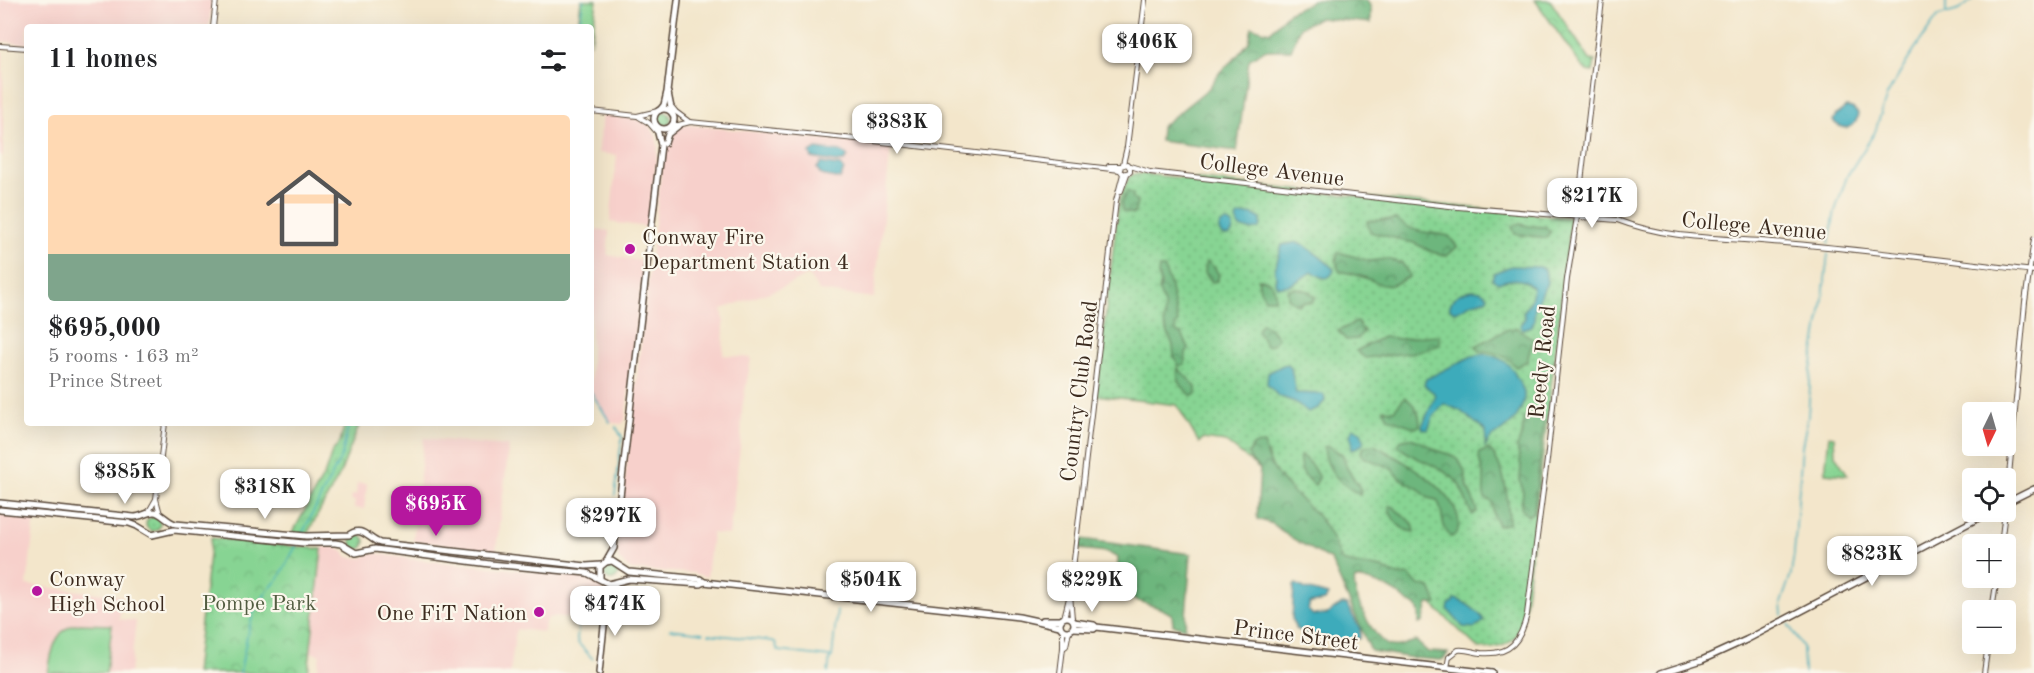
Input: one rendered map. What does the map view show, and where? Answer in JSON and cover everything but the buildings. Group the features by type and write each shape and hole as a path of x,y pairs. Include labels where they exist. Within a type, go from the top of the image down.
{"main road":[{"path":"662,144 654,117 664,105 667,93 678,0"},
{"path":"607,597 622,574 614,548 662,144 675,120 667,93"},
{"path":"657,111 667,109 673,113"},
{"path":"662,144 665,143 668,134 678,126"},
{"path":"656,127 670,128"},
{"path":"2016,500 2034,489"},
{"path":"0,503 134,517 153,512 177,524 306,536 349,535 357,530 380,543 566,564 603,564 612,561 619,565"},
{"path":"0,509 26,506"},
{"path":"0,509 129,524 152,535 174,530 288,542 335,543 356,554 366,550 380,549 465,561 587,573 609,584 617,582"},
{"path":"51,515 60,513 91,516 95,513"},
{"path":"143,530 142,522 147,514"},
{"path":"161,532 165,525 162,517"},
{"path":"1661,673 1702,660 1746,640 1971,522"},
{"path":"348,548 346,541 349,535"},
{"path":"366,550 369,544 368,536"},
{"path":"417,555 417,551 436,548"},
{"path":"599,673 607,597 598,572 614,548"},
{"path":"465,561 471,556 486,558 489,555"},
{"path":"465,561 492,560 497,556"},
{"path":"540,569 547,565 566,564"},
{"name":"Prince Street","path":"619,565 633,572 702,581 1041,620 1044,623 1095,625 1096,627 1492,673"},
{"name":"Prince Street","path":"617,582 629,579 702,581"}],"street":[{"path":"213,24 216,0"},
{"name":"Country Club Road","path":"1060,673 1118,193 1125,169 1145,0"},
{"name":"Reedy Road","path":"1447,668 1449,657 1455,651 1486,653 1499,651 1516,642 1523,631 1527,615 1602,0"},
{"path":"0,46 24,48"},
{"path":"670,104 689,122"},
{"path":"594,111 638,116 648,119 656,127"},
{"path":"638,116 657,111"},
{"name":"College Avenue","path":"673,113 689,122 1437,205 1617,220 1640,229 1672,235 1736,238 2032,271"},
{"path":"638,116 656,127"},
{"name":"College Avenue","path":"670,128 689,122"},
{"path":"2010,468 2034,239"},
{"path":"147,514 156,499 165,426"},
{"path":"156,499 162,517"},
{"path":"1984,673 1987,654"}],"shaded area":[{"path":"0,0 212,0 209,24 24,24 24,44 0,41"},
{"path":"0,51 3,52 3,156 0,156"},
{"path":"603,115 646,122 656,135 658,147 648,227 610,222 617,155 598,153"},
{"path":"689,125 891,146 874,298 819,291 808,275 783,287 722,309 723,355 751,358 742,408 741,439 729,535 712,533 707,577 693,573 631,570 619,560 617,546 661,173 669,135 679,127"},
{"path":"594,229 609,231 607,255 642,261 643,269 625,420 622,424 608,420 594,394"},
{"path":"424,438 509,446 496,551 413,541"},
{"path":"357,483 367,484 364,509 354,508 355,501 351,501 352,495 356,495"},
{"name":"Conway High School","path":"0,514 35,518 27,585 122,596 119,619 136,621 130,673 0,673"},
{"path":"322,547 336,547 348,557 362,558 375,553 411,559 588,577 599,584 603,590 604,600 581,598 576,600 573,618 556,616 548,618 544,632 516,629 510,673 317,673 320,655 310,652"}],"green space":[{"path":"581,0 597,0 594,24 578,24"},
{"path":"1312,0 1367,0 1371,8 1371,23 1319,18 1300,27 1291,50 1264,50 1249,60 1237,151 1160,141 1161,127 1209,88 1220,72 1249,42 1252,27 1269,32 1287,14"},
{"path":"1535,0 1550,0 1590,60 1595,61 1593,72 1587,71 1580,64"},
{"path":"664,112 669,114 671,119 669,124 664,126 659,124 657,119 659,114"},
{"path":"1142,174 1571,218 1524,614 1515,637 1510,642 1489,649 1479,649 1402,576 1391,574 1378,567 1342,562 1323,523 1226,442 1202,439 1199,443 1177,405 1096,395 1119,200 1129,177"},
{"path":"1127,191 1133,194 1137,203 1134,214 1122,211 1121,203"},
{"path":"1396,219 1421,232 1449,236 1457,247 1447,256 1432,252 1414,243 1370,232 1367,221"},
{"path":"1520,224 1546,227 1550,232 1546,238 1515,234 1512,226"},
{"path":"1338,252 1370,261 1386,259 1402,263 1410,276 1386,286 1339,271 1336,261"},
{"path":"1206,261 1219,275 1217,281 1212,282 1205,273"},
{"path":"1159,268 1164,268 1170,284 1178,322 1175,326 1177,333 1182,334 1189,349 1186,353 1185,365 1179,366 1174,357 1173,345 1164,324 1165,307 1159,291 1161,284 1158,275"},
{"path":"1258,279 1272,284 1275,299 1265,299"},
{"path":"1288,289 1308,291 1315,297 1312,302 1303,302 1298,305 1288,298"},
{"path":"1357,322 1364,331 1357,339 1346,340 1338,331"},
{"path":"1262,323 1270,328 1278,338 1272,345 1266,346 1257,330"},
{"path":"1517,328 1533,339 1527,361 1516,367 1504,357 1480,351 1476,346 1508,329"},
{"path":"1439,336 1440,345 1416,352 1365,358 1356,351 1383,337 1400,339"},
{"path":"1178,368 1196,387 1196,394 1192,396 1180,384"},
{"path":"1405,397 1418,413 1420,425 1416,428 1388,418 1384,409 1394,410"},
{"path":"1529,413 1540,417 1544,422 1534,511 1528,516 1521,508 1523,492 1517,447 1523,431 1523,419"},
{"path":"344,426 359,426 339,476 306,536 292,534 325,473 332,452 340,442"},
{"path":"1829,436 1834,437 1835,455 1848,475 1825,473"},
{"path":"1410,438 1450,455 1461,464 1477,512 1472,515 1460,485 1452,477 1397,445 1403,439"},
{"path":"1264,444 1274,469 1288,488 1323,523 1342,561 1380,568 1403,576 1408,575 1419,585 1430,588 1437,604 1428,604 1423,622 1419,624 1416,605 1385,587 1355,579 1356,594 1364,615 1376,634 1382,641 1392,646 1416,641 1428,652 1448,653 1445,658 1441,660 1413,658 1371,651 1331,560 1288,536 1273,524 1257,519 1260,468 1252,462 1248,454 1254,445"},
{"path":"1374,445 1416,469 1444,493 1453,506 1458,520 1457,534 1451,537 1447,533 1437,500 1428,498 1419,489 1399,478 1393,469 1363,457 1361,452 1365,446"},
{"path":"1328,446 1343,455 1347,468 1361,490 1360,495 1340,481 1331,470 1325,456 1324,447"},
{"path":"1489,449 1495,456 1503,474 1507,494 1509,523 1499,526 1494,517 1492,502 1485,498 1484,478 1480,463 1479,453"},
{"path":"1301,455 1312,466 1319,478 1315,485 1303,473 1300,465"},
{"path":"1389,506 1413,524 1415,532 1398,524"},
{"path":"153,517 158,519 160,524 158,529 153,531 148,529 146,524 148,519"},
{"path":"358,535 363,537 365,542 363,547 358,549 353,547 351,542 353,537"},
{"name":"Pompe Park","path":"211,538 322,549 308,673 195,673"},
{"path":"1081,539 1191,554 1185,628 1173,625 1172,615 1166,611 1138,601 1125,593 1119,582 1118,558 1107,552 1079,549"},
{"path":"611,566 616,568 618,573 616,578 611,580 606,578 604,573 606,568"},
{"path":"112,625 106,673 48,673 53,649 60,635 72,626"}],"water":[{"path":"1846,107 1858,113 1855,123 1845,128 1833,121 1836,115"},
{"path":"816,149 843,152 848,157 844,161 835,162 812,158 810,153"},
{"path":"821,163 841,166 844,170 840,179 821,175 817,168"},
{"path":"1252,214 1261,219 1261,226 1258,229 1249,230 1239,227 1236,219 1238,216"},
{"path":"1223,222 1229,222 1233,229 1229,236 1223,236 1219,232 1219,226"},
{"path":"1298,242 1318,255 1334,270 1327,278 1313,272 1292,284 1277,286 1275,269 1282,245"},
{"path":"1511,266 1545,269 1547,283 1535,308 1534,321 1532,326 1522,329 1520,325 1525,318 1523,313 1531,300 1533,288 1521,280 1512,279 1498,283 1492,279 1494,273"},
{"path":"1473,290 1481,291 1488,296 1487,299 1470,304 1456,312 1451,310 1449,305 1456,296"},
{"path":"1484,354 1507,363 1521,384 1524,398 1515,418 1491,438 1485,448 1486,431 1459,410 1444,404 1433,417 1428,430 1423,429 1422,426 1435,397 1434,393 1424,385 1426,379 1472,356"},
{"path":"1288,364 1291,368 1296,393 1324,395 1325,401 1318,408 1308,412 1295,402 1278,396 1267,384 1268,373"},
{"path":"1353,428 1361,432 1364,440 1362,445 1351,450 1350,435"},
{"path":"1296,584 1328,595 1325,601 1310,603 1308,610 1313,615 1327,614 1342,604 1347,605 1360,629 1360,638 1338,639 1296,629 1292,619"},
{"path":"1454,599 1471,607 1484,621 1475,628 1463,627 1448,610"}],"waterway":[{"path":"579,24 583,0"},
{"path":"1946,0 1946,14"},
{"path":"1829,243 1835,211 1847,176 1875,132 1887,95 1938,16 1960,10 1972,0"},
{"path":"1782,615 1781,603 1791,574 1794,554 1802,446 1808,416 1811,370 1828,254"},
{"path":"594,397 610,422"},
{"path":"299,540 342,455 348,426"},
{"path":"615,495 622,437 616,427"},
{"path":"610,539 615,501"},
{"path":"240,673 254,612 279,578 297,544"},
{"path":"581,600 577,639 593,659"},
{"path":"828,673 837,611"},
{"path":"1788,624 1803,647 1804,673"},
{"path":"670,629 704,633"},
{"path":"709,634 772,641 775,642 778,651 830,657"}],"place":[{"name":"Conway Fire Department Station 4","path":"630,249"},
{"name":"Conway High School","path":"37,591"},
{"name":"One FiT Nation","path":"539,612"}]}
